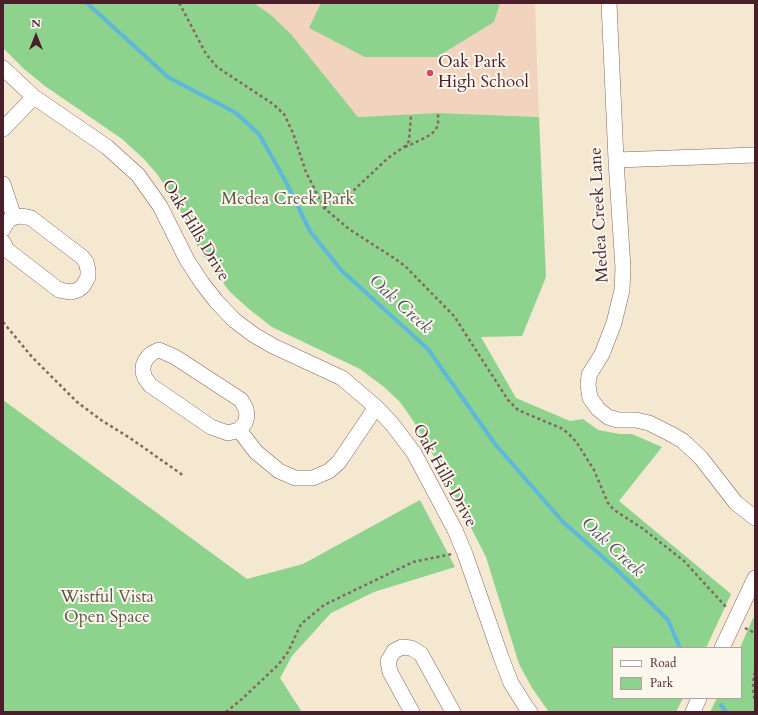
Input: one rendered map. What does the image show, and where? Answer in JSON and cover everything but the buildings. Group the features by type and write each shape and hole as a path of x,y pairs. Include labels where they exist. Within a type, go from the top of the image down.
{"street":[{"name":"Medea Creek Lane","path":"609,3 616,160 623,268 622,290 614,323 602,354 589,375 588,385 590,398 598,409 608,417 618,420 636,420 649,423 683,441 701,458 736,503 755,518"},
{"name":"Oak Hills Drive","path":"3,68 34,97 108,147 138,175 160,206 188,260 202,283 234,320 254,335 273,346 342,378 376,407 392,424 414,453 455,530 511,683 530,712"},
{"path":"3,130 34,97"},
{"path":"616,160 755,155"},
{"path":"3,184 14,217"},
{"path":"3,229 6,223 14,217 24,216 31,218 82,257 86,262 88,277 83,286 78,290 71,292 59,290 7,250 3,242"},
{"path":"159,350 175,357 241,400 246,409 247,416 245,423 239,430 228,433 211,427 150,385 143,372 147,357 152,352 159,350"},
{"path":"239,430 256,452 279,471 294,478 313,478 329,471 339,462 376,407"},
{"path":"722,647 755,578"},
{"path":"412,712 390,672 388,661 394,651 402,647 411,648 421,654 453,712"},
{"path":"693,712 699,699"}],"path":[{"path":"179,3 206,54 217,67 273,104 284,114 293,133 306,172 324,208 349,229 405,266 454,316 508,400 518,410 563,429 572,437 594,470 608,503 614,510 642,528 684,562 728,610"},
{"path":"324,208 337,195 347,194 354,190 388,158 404,147 427,136 435,130 438,122 438,113"},
{"path":"404,147 409,141 411,115"},
{"path":"3,322 32,357 77,402 184,476"},
{"path":"226,712 278,665 288,652 301,624 324,605 413,562 451,554 465,554"},
{"path":"744,628 755,633"},
{"path":"755,672 753,689 755,702"}],"shaded area":[{"name":"Oak Park High School","path":"254,3 535,3 539,117 438,113 358,117 291,34 271,15"}],"green space":[{"name":"Medea Creek Park","path":"3,3 254,3 271,15 291,34 358,117 438,113 539,117 546,277 522,336 481,337 516,398 570,421 583,419 598,430 620,434 632,434 662,447 619,501 731,594 706,647 612,647 612,699 682,699 676,712 549,712 532,688 519,664 486,557 436,460 414,422 400,402 384,387 360,369 272,327 249,309 230,292 200,251 173,197 157,174 144,159 122,139 45,86 24,69 3,48"},
{"path":"321,3 500,3 494,22 437,57 365,57 309,28"},
{"name":"Wistful Vista Open Space","path":"3,400 247,579 303,564 420,500 455,567 374,592 331,613 292,656 280,678 302,712 3,712"},
{"path":"753,618 755,619 755,712 710,712 716,699 742,699 742,647 740,647"}],"waterway":[{"name":"Oak Creek","path":"87,3 168,77 236,113 259,134 286,182 310,231 341,270 428,349 495,444 563,522 614,567 668,620 680,647"},
{"name":"Oak Creek","path":"721,705 726,712"}],"place":[{"name":"Oak Park High School","path":"430,73"}]}
